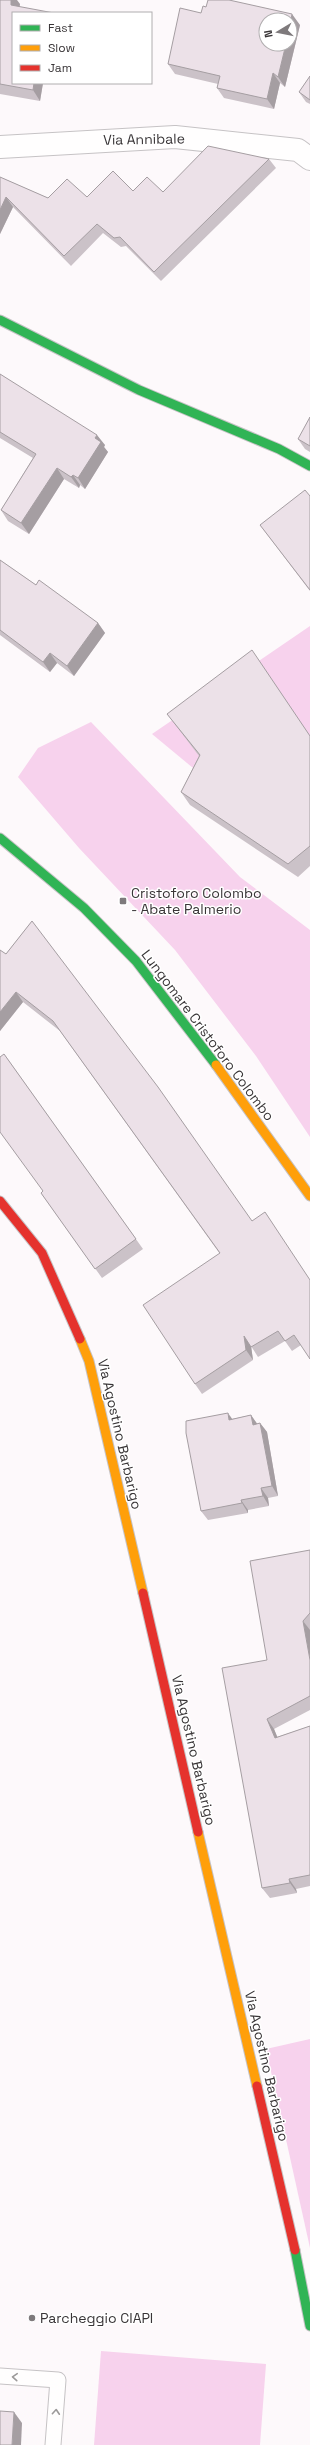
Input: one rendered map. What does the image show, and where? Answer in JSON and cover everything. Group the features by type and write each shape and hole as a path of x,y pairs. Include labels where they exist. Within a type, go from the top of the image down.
{"street":[{"name":"Via Annibale","path":"0,147 175,136 298,150 310,159"},
{"path":"0,320 139,390 279,449 310,466"},
{"name":"Lungomare Cristoforo Colombo","path":"0,838 84,908 136,960 194,1034 310,1196"},
{"name":"Via Agostino Barbarigo","path":"0,1201 42,1253 73,1319 89,1361 306,2285 310,2326"}],"lane":[{"path":"0,2376 58,2380 53,2445"}],"shaded area":[{"path":"310,626 310,865 152,734"},
{"path":"91,722 240,877 310,930 310,1137 256,1056 175,950 79,848 18,777 38,748"},
{"path":"310,2039 310,2248 266,2049"},
{"path":"101,2351 266,2364 260,2445 94,2445"}],"building":[{"path":"0,0 11,0 11,5 49,12 12,12 12,84 34,84 33,90 0,84"},
{"path":"208,0 229,0 283,12 258,12 258,52 284,52 278,77 273,73 267,99 217,88 220,76 168,64 180,8 201,13 203,6 206,7"},
{"path":"310,76 310,100 299,92"},
{"path":"208,146 269,159 154,272 120,237 114,238 97,224 64,256 6,197 0,210 0,177 48,198 67,179 87,197 113,171 133,191 147,177 163,192"},
{"path":"0,374 97,435 95,438 101,442 78,478 73,475 71,477 57,468 21,523 1,510 36,454 0,432"},
{"path":"310,417 310,446 298,439"},
{"path":"305,490 310,496 310,590 260,525"},
{"path":"0,560 36,585 39,580 98,623 67,666 50,653 43,662 0,630"},
{"path":"252,650 310,736 310,846 288,864 181,792 200,755 167,714"},
{"path":"32,921 158,1087 252,1221 265,1212 310,1280 310,1359 294,1335 285,1341 278,1331 251,1347 244,1336 246,1350 195,1384 143,1305 220,1253 53,1021 16,992 0,1012 0,950 6,954"},
{"path":"4,1054 136,1239 95,1269 41,1193 43,1191 0,1132 0,1057"},
{"path":"228,1413 229,1420 251,1415 253,1425 260,1423 272,1486 261,1488 263,1496 241,1500 242,1503 201,1511 186,1433 186,1421"},
{"path":"310,1550 310,1613 303,1621 310,1660 310,1696 267,1719 275,1738 310,1726 310,1875 289,1879 290,1883 262,1888 222,1668 267,1660 250,1561"},
{"path":"0,2411 14,2412 12,2445 0,2445"}],"traffic: fast":[{"path":"0,320 139,390 279,449 310,466"},
{"path":"0,838 84,908 136,961 216,1065"},
{"path":"295,2250 310,2326"}],"traffic: slow":[{"path":"216,1065 310,1196"},
{"path":"80,1339 89,1361 143,1593"},
{"path":"198,1832 257,2086"}],"traffic: jam":[{"path":"0,1201 42,1253 80,1339"},
{"path":"143,1593 198,1832"},
{"path":"257,2086 295,2250"}],"place":[{"name":"Cristoforo Colombo - Abate Palmerio","path":"123,901"},
{"name":"Parcheggio CIAPI","path":"32,2318"}]}
